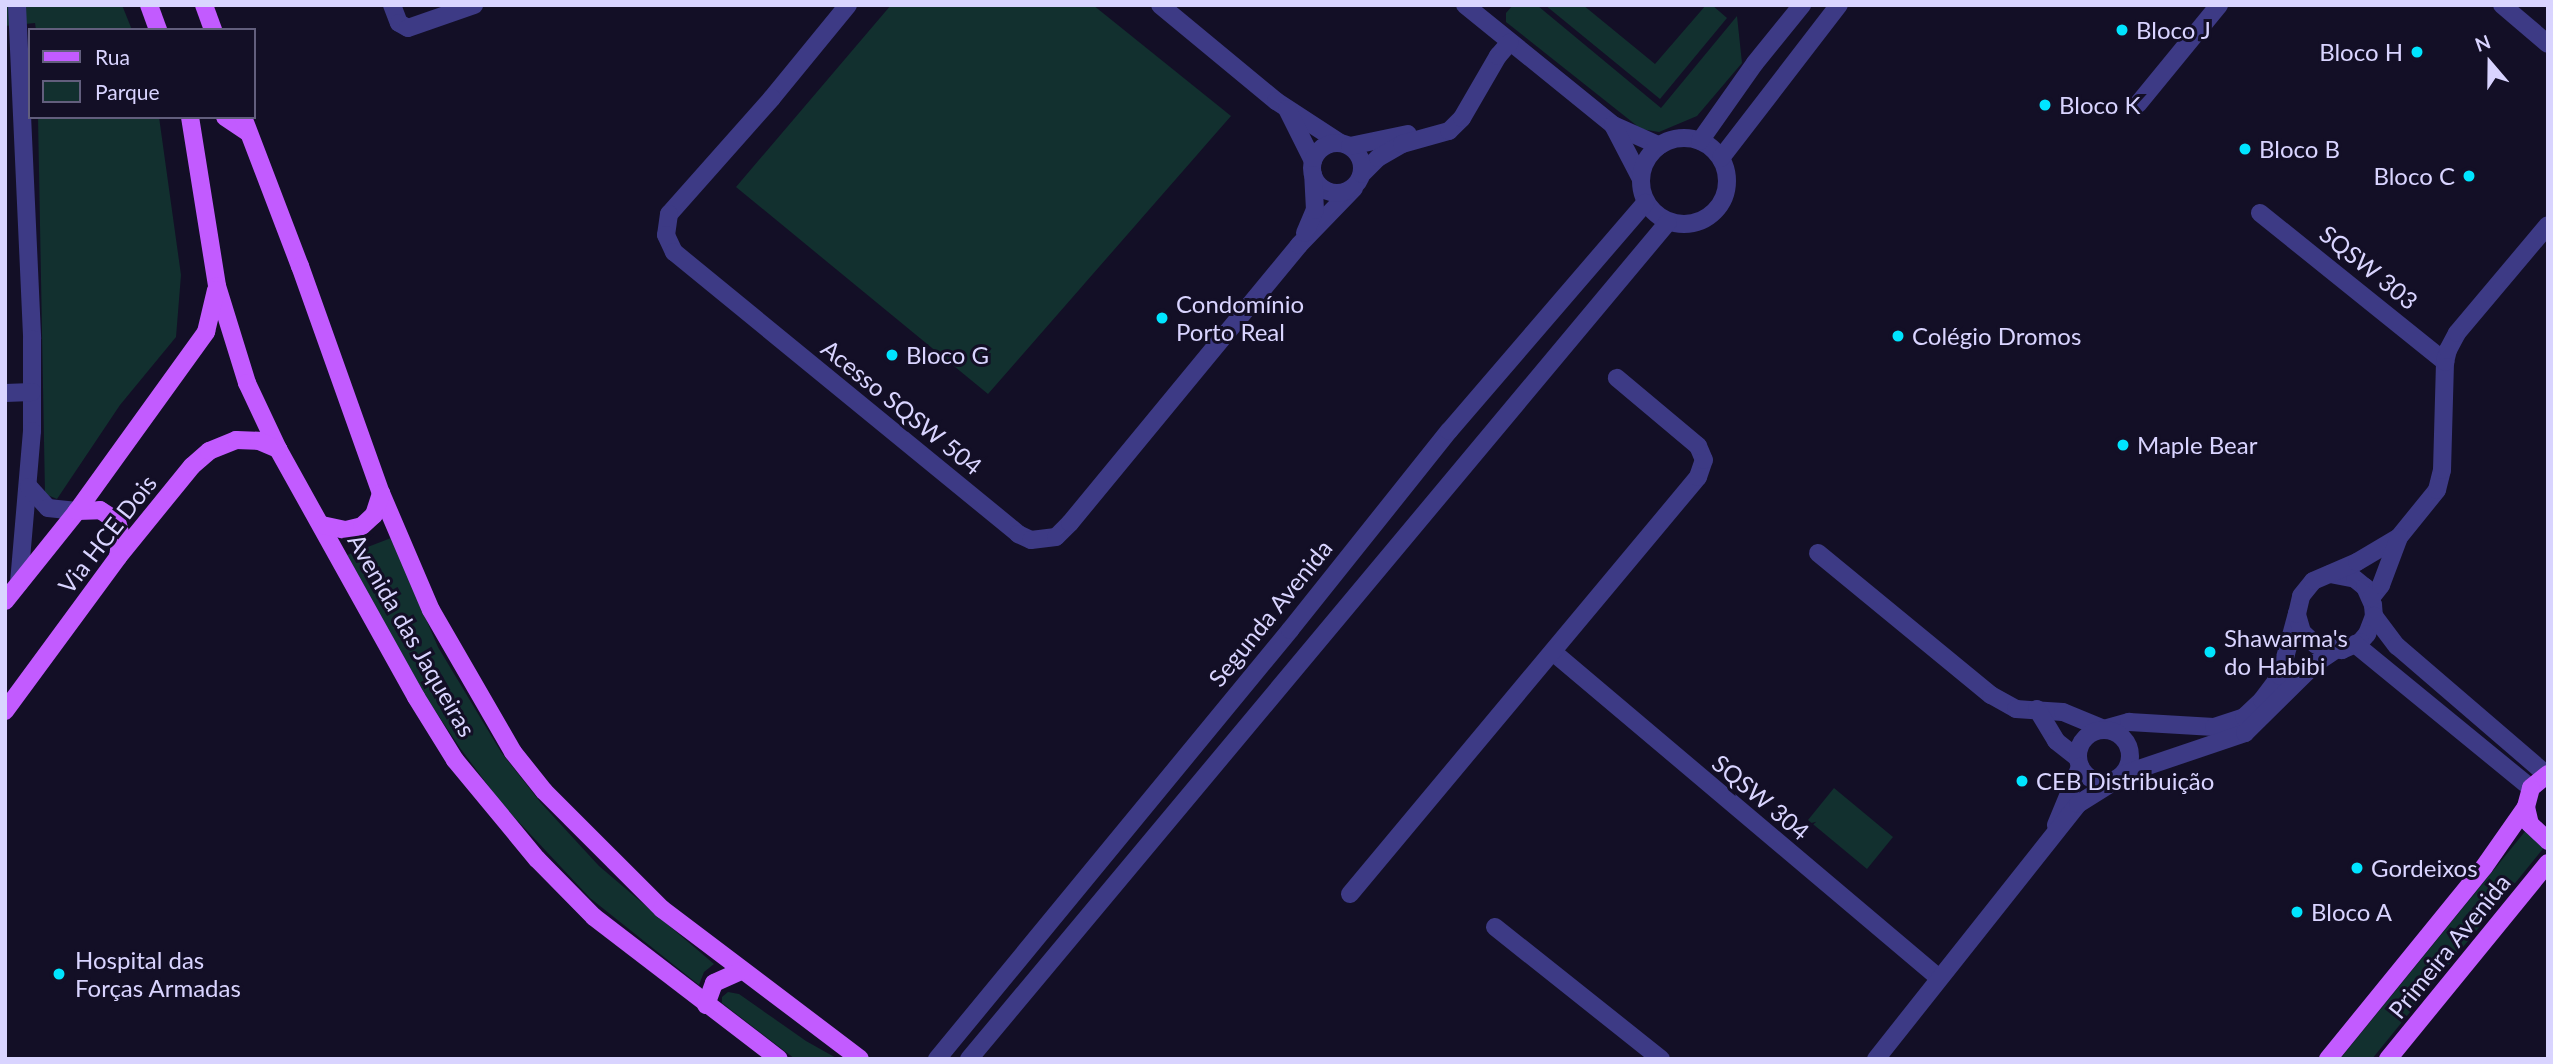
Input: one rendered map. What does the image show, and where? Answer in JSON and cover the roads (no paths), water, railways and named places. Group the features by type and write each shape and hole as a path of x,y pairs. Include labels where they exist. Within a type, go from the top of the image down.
{"main road":[{"path":"149,5 157,28"},
{"path":"204,5 212,28"},
{"name":"Avenida das Jaqueiras","path":"197,121 217,286 247,383 278,449 416,696 455,760 537,859 594,917 779,1059"},
{"name":"Avenida das Jaqueiras","path":"245,124 300,266 381,493 437,621 513,752 544,791 608,859 662,909 860,1059"},
{"name":"Via HCE Dois","path":"5,601 77,511 206,332 217,286"},
{"name":"Via HCE Dois","path":"5,711 118,557 192,466 209,451 225,443 244,439 278,449"},
{"path":"322,525 346,530 362,526 374,515 381,493"},
{"path":"77,511 100,510 117,521 121,536 118,557"},
{"path":"2547,774 2531,788 2526,807 2530,824 2548,841"},
{"name":"Primeira Avenida","path":"2328,1059 2484,867 2526,807"},
{"name":"Primeira Avenida","path":"2388,1059 2548,863"},
{"path":"706,1005 714,983 741,971"}],"street":[{"path":"17,5 13,29 32,392 29,487 19,583"},
{"path":"392,5 398,23 408,28 474,5"},
{"name":"Acesso SQSW 504","path":"848,5 772,98 669,214 666,236 674,252 1018,534 1044,540 1056,537 1070,523 1299,246 1378,158 1402,144 1449,131 1462,118 1471,99 1510,42"},
{"name":"Acesso SQSW 504","path":"1160,5 1285,106 1344,144 1436,126 1471,99"},
{"path":"1465,5 1613,125 1660,146"},
{"path":"1700,141 1802,5"},
{"path":"1721,158 1839,5"},
{"path":"2138,104 2219,5"},
{"path":"2502,5 2548,44"},
{"name":"Acesso SQSW 504","path":"1285,106 1296,121 1313,167 1315,210 1299,246"},
{"path":"1613,125 1640,177 1646,203 1655,214 1668,222 1689,225 1709,217 1717,210 1727,190 1728,179 1721,158 1700,141 1682,138 1650,153 1640,177"},
{"path":"1344,144 1361,157 1358,181 1347,192 1330,192 1318,184 1313,167 1325,146 1344,144"},
{"name":"Segunda Avenida","path":"937,1059 1448,431 1646,203"},
{"name":"SQSW 303","path":"2260,213 2445,362"},
{"path":"969,1059 1668,222"},
{"path":"2052,838 2079,763 2078,750 2088,736 2129,722 2214,727 2244,717 2262,700 2280,676 2306,588 2399,537 2418,517 2437,490 2440,480 2445,362 2457,333 2548,225"},
{"path":"1350,894 1695,480 1702,467 1703,453 1689,436 1618,378"},
{"path":"5,393 32,392"},
{"path":"29,487 48,508 77,511"},
{"path":"2037,709 2056,741 2092,780 2100,782 2245,733 2316,663 2334,651 2356,644 2367,634 2372,607 2399,537"},
{"path":"1818,553 1991,695 2016,709 2063,712 2120,735 2130,750 2129,767 2121,777 2078,804 1876,1059"},
{"path":"2330,574 2355,579 2397,646 2547,774"},
{"path":"2297,614 2308,640 2334,651"},
{"path":"2356,644 2531,788"},
{"name":"SQSW 304","path":"1553,652 1939,978"},
{"path":"1495,927 1661,1059"}],"place":[{"name":"Bloco J","path":"2122,30"},
{"name":"Bloco H","path":"2417,52"},
{"name":"Bloco K","path":"2045,105"},
{"name":"Bloco B","path":"2245,149"},
{"name":"Bloco C","path":"2469,176"},
{"name":"Condomínio Porto Real","path":"1162,318"},
{"name":"Colégio Dromos","path":"1898,336"},
{"name":"Bloco G","path":"892,355"},
{"name":"Maple Bear","path":"2123,445"},
{"name":"Shawarma's do Habibi","path":"2210,652"},
{"name":"CEB Distribuição","path":"2022,781"},
{"name":"Gordeixos","path":"2357,868"},
{"name":"Bloco A","path":"2297,912"},
{"name":"Hospital das Forças Armadas","path":"59,974"}]}
